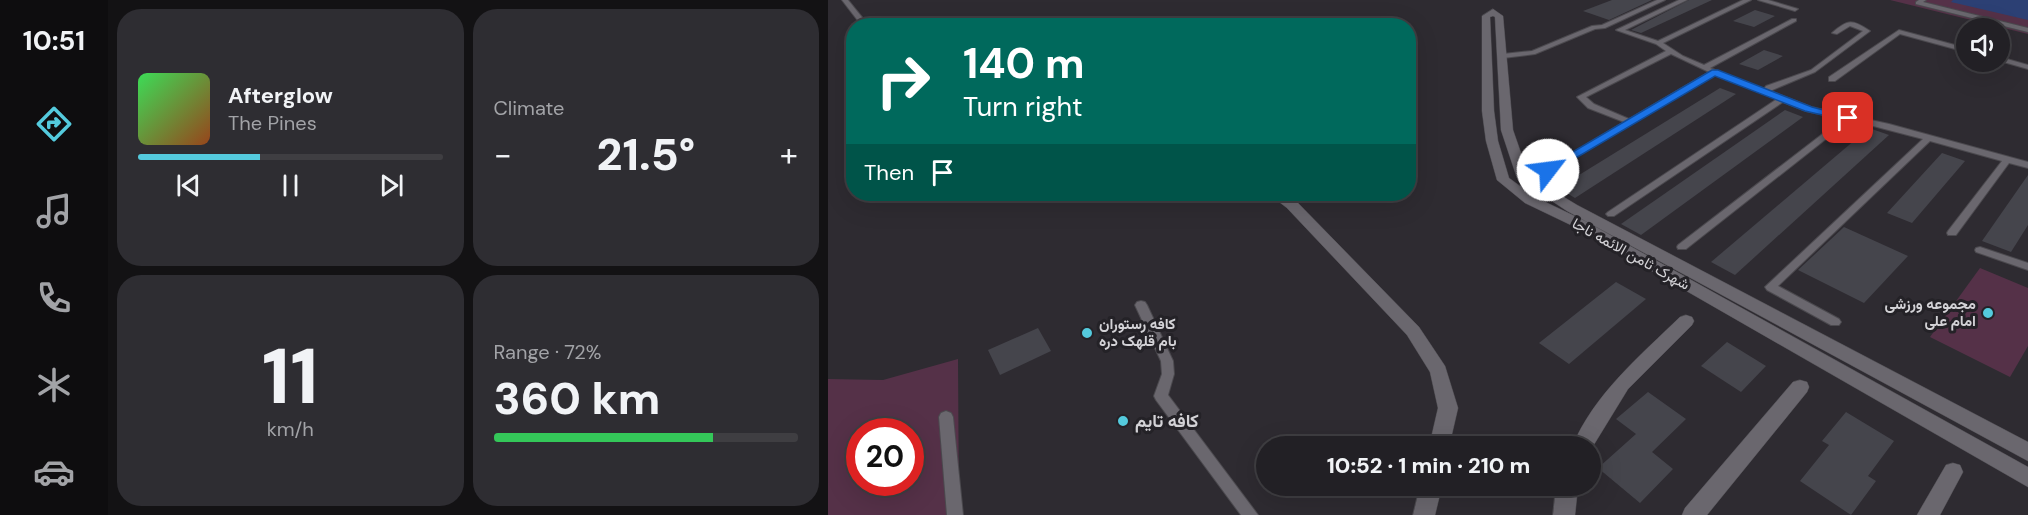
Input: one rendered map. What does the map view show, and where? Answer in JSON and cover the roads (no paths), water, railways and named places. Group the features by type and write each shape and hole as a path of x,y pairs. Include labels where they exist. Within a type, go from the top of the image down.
{"street":[{"name":"شهرک ثامن الائمه ناجا","path":"2028,452 1804,332 1577,217 1530,200 1503,180 1491,135 1486,16 1493,7 1499,16 1509,135 1523,178 1577,217 1791,344 2028,478"},
{"path":"1487,56 1503,56"},
{"path":"1491,135 1509,135"},
{"path":"1287,201 1413,331 1439,370 1448,408 1442,436"},
{"path":"1587,436 1622,384 1686,321"},
{"path":"1791,344 1804,332"},
{"path":"1693,515 1800,387"},
{"path":"1928,515 1953,472"},
{"path":"1424,515 1429,496"},
{"path":"1564,515 1566,496"}],"lane":[{"path":"845,0 860,18"},
{"path":"1503,56 1533,53 1594,27 1603,27 1662,0"},
{"path":"1684,0 1620,27 1619,30 1658,43 1704,68 1809,109 1886,126 2028,165"},
{"path":"1658,43 1748,0"},
{"path":"1761,0 1795,9"},
{"path":"1923,0 1918,3 2028,30"},
{"path":"1704,68 1794,20"},
{"path":"1765,93 1769,88 1813,71 1867,31 1857,24 1850,23 1835,33"},
{"path":"1832,79 1899,32 1956,47"},
{"path":"1630,122 1591,106 1581,97 1671,51"},
{"path":"2010,62 2028,67"},
{"path":"1548,170 1715,72"},
{"path":"1611,214 1782,99"},
{"path":"1682,247 1848,118"},
{"path":"1835,322 1771,287 1928,138"},
{"path":"1952,233 2007,160"},
{"path":"1980,250 2028,267"},
{"path":"1142,305 1167,361 1168,374 1161,396 1250,515"},
{"path":"946,417 955,515"}],"water":[{"path":"1953,0 2028,0 2028,20 1951,2"}],"place":[{"name":"مجموعه ورزشی امام علی","path":"1988,313"},
{"name":"کافه رستوران بام قلهک دره","path":"1087,333"},
{"name":"کافه تایم","path":"1123,421"}]}
